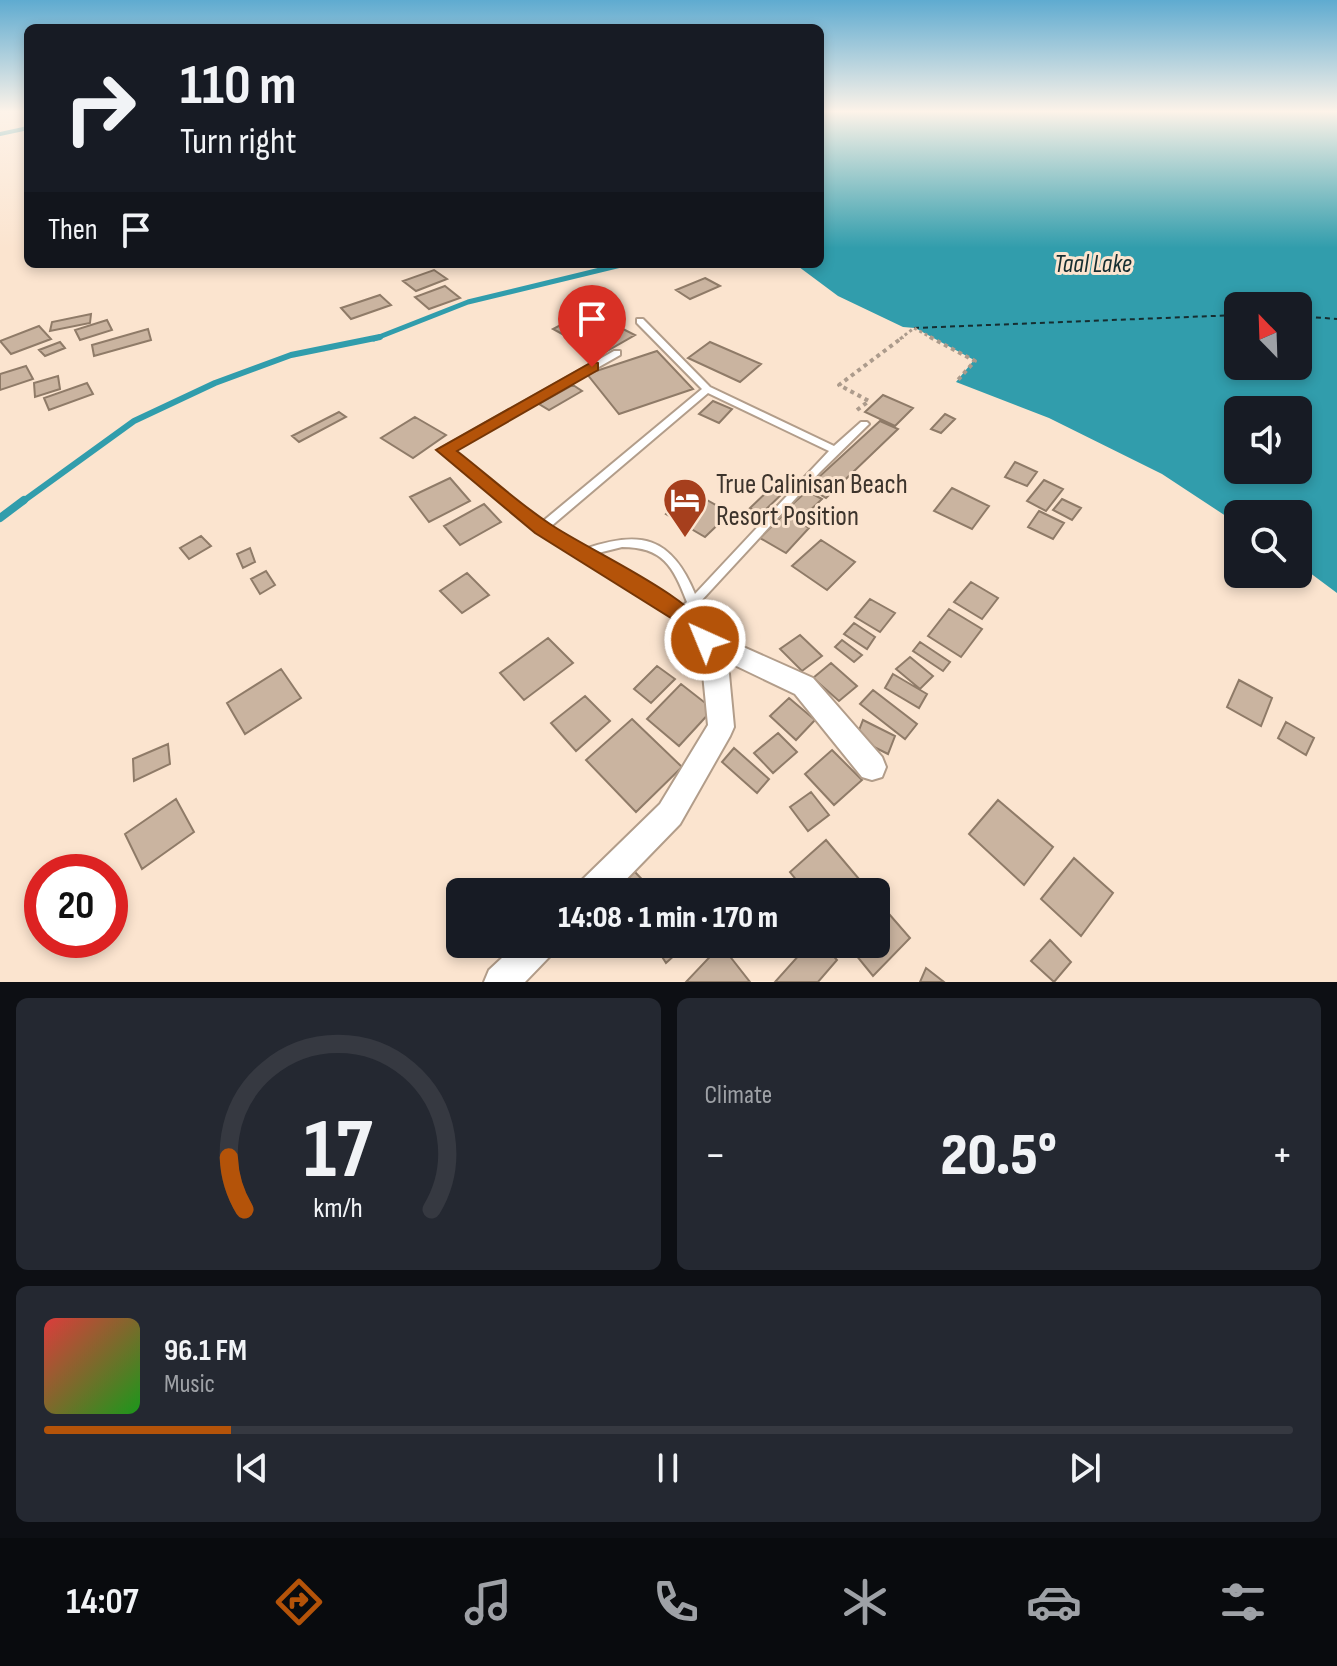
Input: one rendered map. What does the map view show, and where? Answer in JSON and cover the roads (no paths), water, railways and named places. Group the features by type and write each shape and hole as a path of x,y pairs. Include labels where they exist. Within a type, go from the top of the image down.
{"street":[{"path":"705,640 804,686 872,767"},
{"path":"606,878 670,814 721,727 716,674 705,640"},
{"path":"501,982 526,958"}],"lane":[{"path":"640,321 707,389 835,450"},
{"path":"617,353 445,450 542,528 682,614 705,640"},
{"path":"542,528 707,389"},
{"path":"682,614 835,450 864,424"},
{"path":"582,554 612,543 640,542 667,554 683,574 693,603"}],"water":[{"name":"Taal Lake","path":"824,157 1337,157 1337,593 1312,574 1312,500 1224,500 1224,515 1162,474 1049,418 956,382 974,360 915,328 903,327 838,296 800,268 824,268"}],"waterway":[{"path":"378,337 468,302 608,268"},
{"path":"22,502 134,421 215,383 291,355 378,337"},
{"path":"374,339 378,337"},
{"path":"0,518 24,500"}],"place":[{"name":"True Calinisan Beach Resort Position","path":"685,539"}]}
